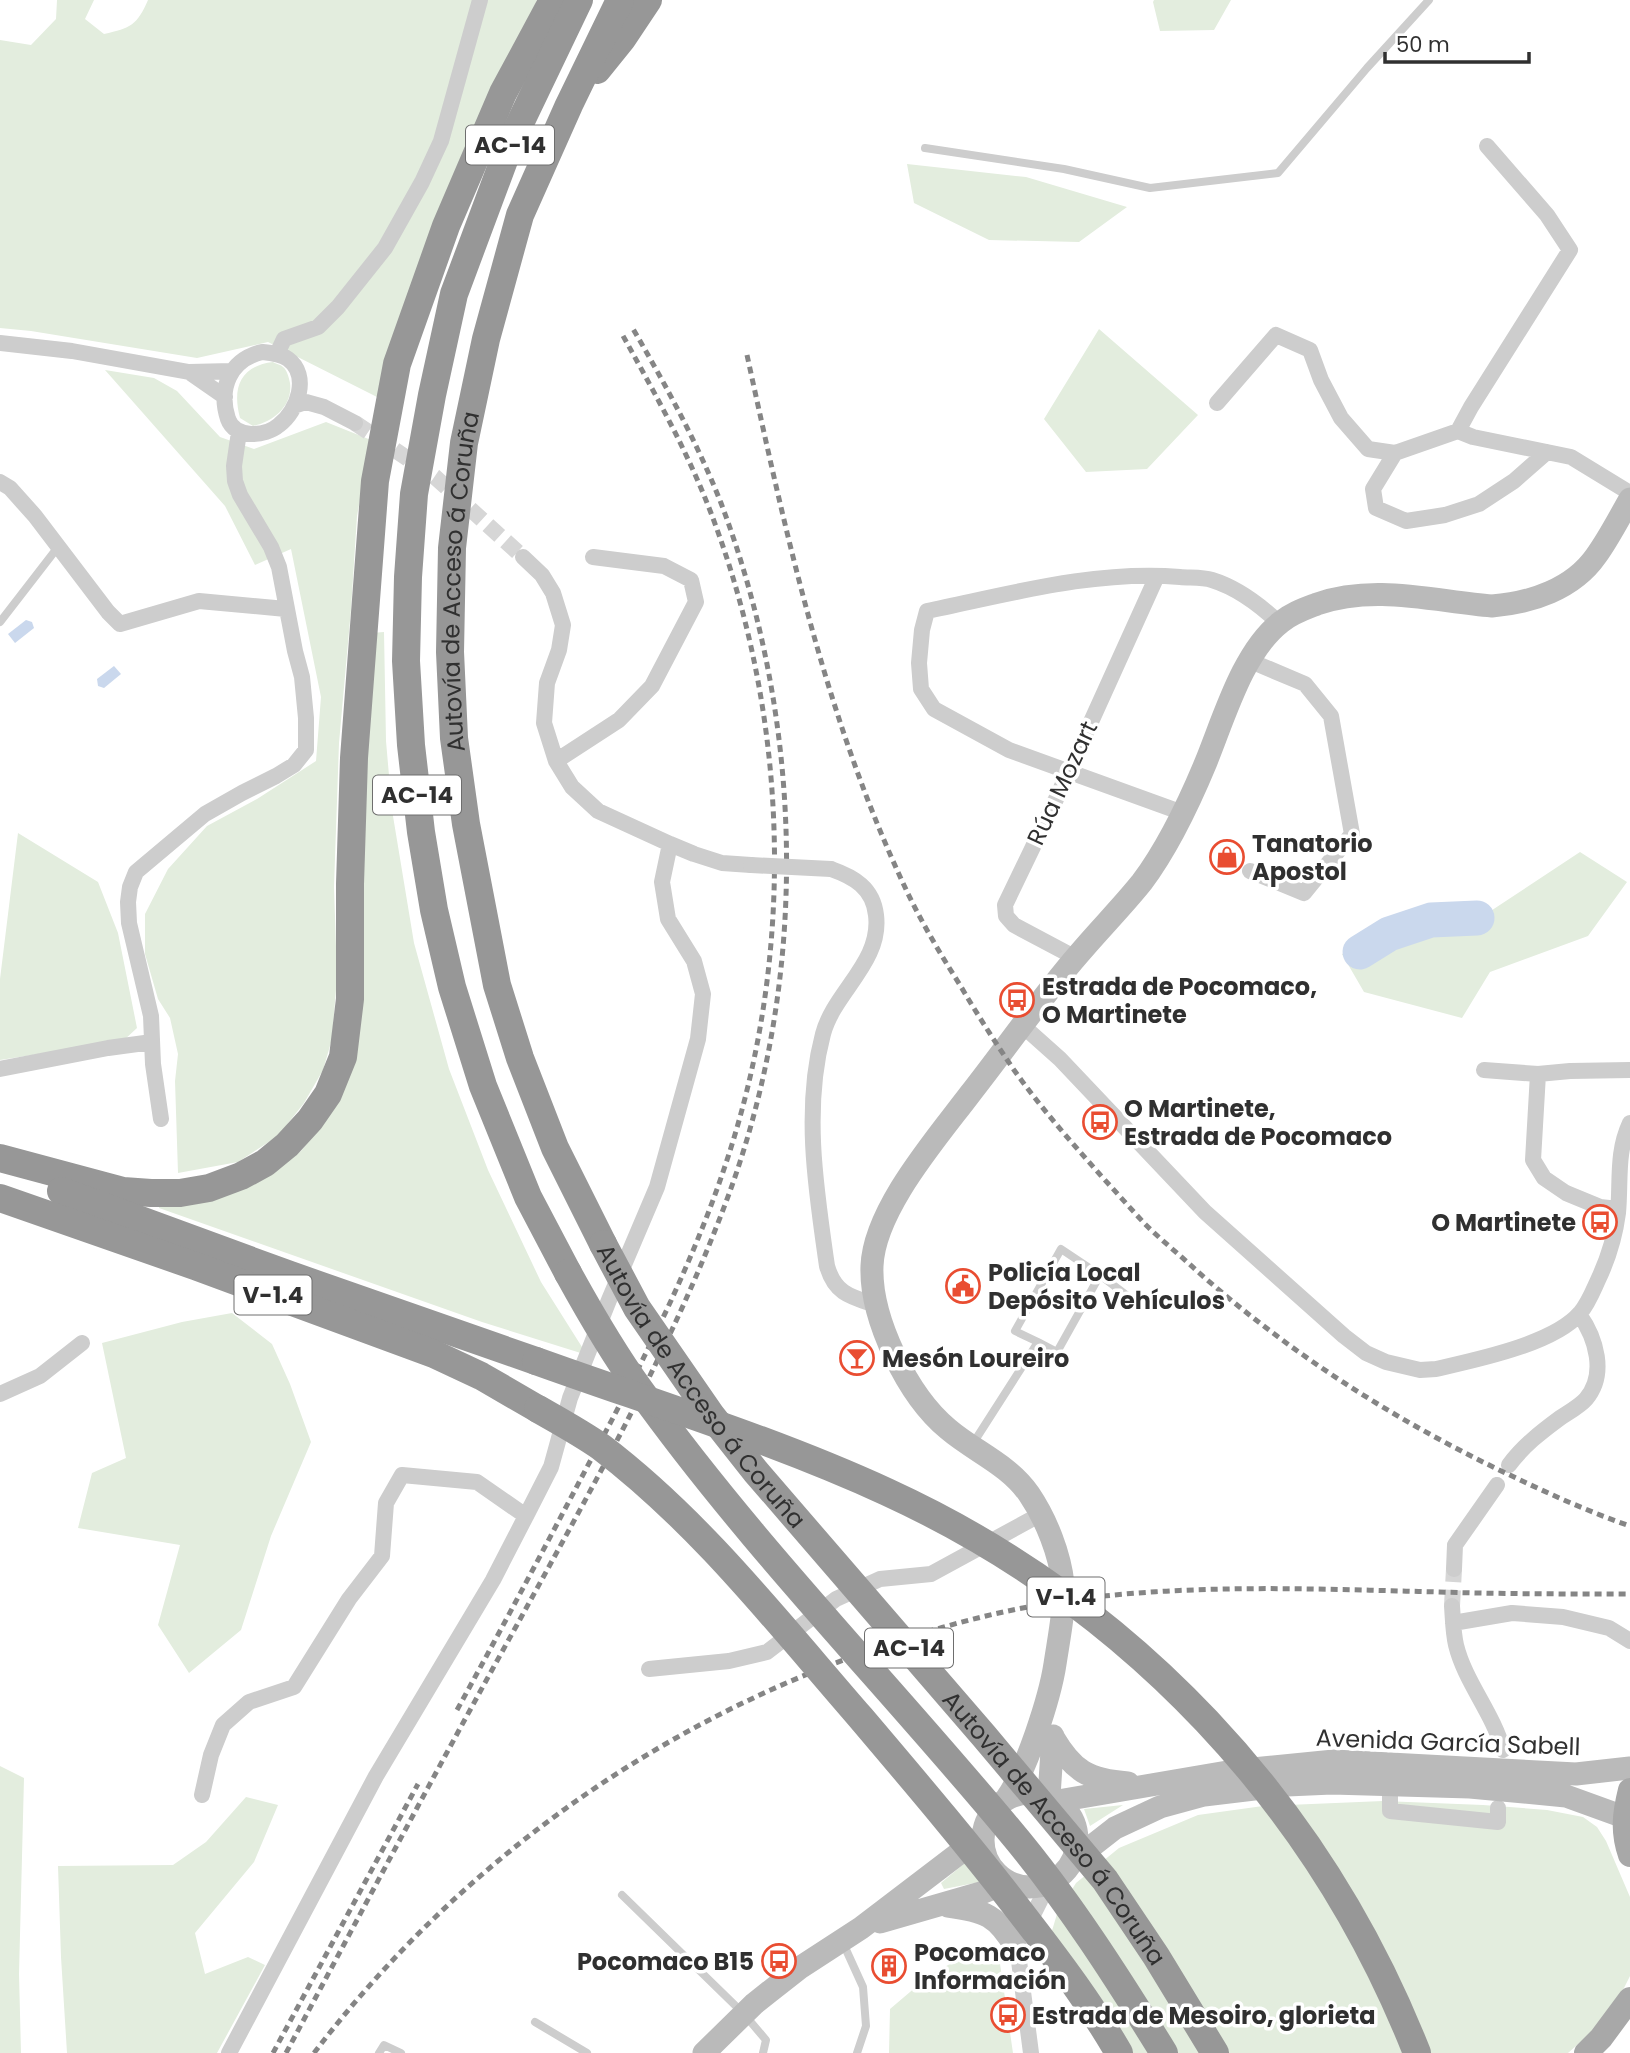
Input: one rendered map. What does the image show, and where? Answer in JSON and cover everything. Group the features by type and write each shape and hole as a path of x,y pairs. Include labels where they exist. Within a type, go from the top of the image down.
{"highway":[{"path":"0,1158 123,1191 180,1193 209,1188 241,1177 265,1163 310,1120 328,1094 343,1057 350,999 354,758 374,481 397,364 446,226 498,105 553,0"},
{"path":"454,295 478,192 559,0"},
{"name":"Autovía de Acceso á Coruña","path":"579,0 510,144 454,295 414,495 406,662 411,745 421,832 434,910 449,975 483,1086 528,1196 599,1328 638,1388 768,1554 1012,1833 1067,1906 1129,1996 1164,2053"},
{"name":"Autovía de Acceso á Coruña","path":"620,0 520,215 485,339 464,443 452,548 450,652 454,738 464,812 497,985 520,1058 555,1147 638,1308 711,1415 756,1472 984,1735 1105,1880 1156,1956 1215,2053"},
{"path":"569,105 622,39 649,0"},
{"name":"V-1.4","path":"0,1167 290,1275 811,1460 888,1493 1022,1566 1082,1608 1132,1648 1189,1701 1240,1757 1290,1820 1335,1886 1371,1949 1417,2053"},
{"name":"V-1.4","path":"0,1198 435,1354 481,1376 600,1447 662,1499 698,1534 917,1783 986,1866 1062,1966 1119,2053"}],"main road":[{"path":"1630,1790 1624,1817 1625,1841 1630,1855"},
{"path":"1586,2053 1601,2038 1630,1998"},
{"path":"1605,2053 1630,2022"}],"street":[{"path":"277,354 284,339 318,327 338,307 385,248 422,182 441,141 480,0"},
{"path":"1458,431 1570,250 1547,215 1487,146"},
{"path":"1217,403 1276,335 1310,349 1321,380 1341,418 1368,449 1395,453 1458,431 1473,437 1571,457 1630,493"},
{"path":"0,343 72,351 189,372 232,371"},
{"path":"262,352 277,354 294,365 299,374 299,394 294,405 280,425 268,431 253,434 239,432 232,427 228,417 225,397 232,371 248,355 262,352"},
{"path":"189,372 225,397"},
{"path":"299,382 324,407"},
{"path":"294,405 306,402 324,407 355,423"},
{"path":"161,1119 153,1064 151,1016 129,923 130,887 136,872 205,814 285,771 294,765 306,750 302,677 279,567 235,481 233,466 239,432"},
{"path":"1395,453 1373,489 1376,508 1406,521 1445,515 1479,504 1514,481 1547,452"},
{"path":"0,482 10,488 35,516 120,624 199,601 286,609"},
{"path":"1053,1798 1053,1678 1063,1612 1063,1582 1057,1556 1041,1514 1027,1491 1006,1468 951,1433 936,1419 912,1388 883,1329 876,1305 872,1267 875,1243 886,1214 919,1163 1023,1026 1076,958 1143,880 1167,844 1183,813 1248,660 1279,623 1298,611 1329,600 1357,595 1383,594 1492,606 1534,598 1570,582 1583,571 1595,557 1630,499"},
{"path":"523,557 542,575 554,593 563,625 559,650 547,683 544,723 556,761 572,787 598,811 694,854 722,863 831,869 852,877 871,897 877,928 873,943 862,968 824,1029 813,1093 814,1154 830,1278 837,1288 876,1305"},
{"path":"556,761 618,720 652,686 696,602 691,580 664,566 593,557"},
{"path":"1183,813 1009,750 934,709 921,689 919,663 927,611 1066,583 1116,577 1157,576 1211,580 1258,603 1279,623"},
{"name":"Rúa Mozart","path":"1076,958 1014,925 1006,916 1005,905 1157,576"},
{"path":"1248,660 1305,684 1331,716 1352,834 1304,893 1250,871"},
{"path":"229,2053 376,1776 486,1591 551,1467 570,1398 657,1187 698,1039 703,994 694,961 668,919 663,882 670,844"},
{"path":"1023,1026 1060,1059 1205,1212 1309,1306 1366,1353 1403,1367 1420,1370 1436,1369 1529,1344 1566,1326 1579,1314 1609,1255 1621,1219 1620,1150 1630,1123"},
{"path":"0,1069 152,1042"},
{"path":"1484,1070 1538,1074 1570,1070 1630,1070"},
{"path":"1538,1074 1534,1160 1544,1178 1566,1193 1621,1219"},
{"path":"1509,1465 1520,1450 1539,1433 1586,1400 1596,1383 1598,1353 1579,1314"},
{"path":"0,1394 40,1376 82,1343"},
{"path":"202,1795 211,1755 223,1724 249,1702 294,1687 349,1599 382,1556 386,1503 402,1475 477,1482 526,1516"},
{"path":"1454,1569 1455,1545 1497,1485"},
{"path":"649,1669 729,1661 767,1651 835,1599 880,1579 931,1574 1041,1514"},
{"path":"1503,1750 1457,1647 1453,1615 1512,1613 1563,1617 1609,1628 1630,1640"},
{"path":"1053,1678 1014,1788 987,1820 983,1835 984,1849 988,1862 997,1873 1009,1882 1023,1887 1048,1884 1067,1869"},
{"path":"1053,1737 1065,1757 1083,1773 1108,1781 1156,1785"},
{"name":"Avenida García Sabell","path":"1053,1798 1156,1785 1233,1771 1334,1761 1576,1774 1630,1768"},
{"name":"Avenida García Sabell","path":"1067,1869 1115,1828 1160,1807 1245,1790 1310,1784 1470,1787 1566,1796 1624,1817"},
{"path":"1390,1786 1390,1811 1498,1822 1498,1808"},
{"path":"1006,1799 1035,1792 1053,1798 1068,1810 1078,1834 1077,1847 1067,1869 1041,1899 1017,1948"},
{"path":"704,2053 744,2014 801,1967 851,1935 983,1835"},
{"path":"851,1935 1009,1882"},
{"path":"1009,1882 1031,2053"},
{"path":"938,1904 983,1913 999,1923 1017,1948"}],"lane":[{"path":"925,148 1064,169 1150,188 1278,173 1429,0"},
{"path":"0,622 59,547"},
{"path":"1100,1275 1056,1352 1015,1331 1061,1250 1100,1275 1139,1304"},
{"path":"972,1446 1038,1342"},
{"path":"622,1895 744,2014 766,2040 763,2053"},
{"path":"851,1935 863,1987 866,2026 857,2053"},
{"path":"535,2022 587,2053"},
{"path":"379,2053 384,2045 401,2053"}],"green space":[{"path":"57,0 94,0 85,19 104,34 132,24 148,0 537,0 377,397 268,342 197,358 0,328 0,40 31,45 56,19"},
{"path":"1154,0 1231,0 1214,30 1160,31"},
{"path":"907,164 1026,177 1127,207 1079,242 989,240 914,203"},
{"path":"1099,329 1198,415 1147,469 1086,472 1044,419"},
{"path":"273,362 287,372 290,383 288,398 275,416 253,426 240,418 238,388 241,380 253,368"},
{"path":"105,370 154,378 177,391 220,437 254,449 326,422 371,440 357,516 339,743 334,887 337,977 332,1039 323,1070 304,1103 278,1136 238,1162 178,1173 175,1081 178,1054 170,1018 158,999 145,954 145,914 168,869 207,826 257,799 316,761 321,697 291,549 255,565 225,506"},
{"path":"384,632 386,741 392,810 414,943 449,1069 488,1170 541,1282 587,1355 482,1322 159,1208 159,1203 259,1181 301,1151 322,1124 359,920 371,633"},
{"path":"18,833 98,882 118,933 137,1028 123,1041 0,1060 0,979"},
{"path":"1580,852 1627,882 1588,936 1490,972 1462,1018 1364,992 1342,954 1432,924 1474,922"},
{"path":"232,1313 272,1344 311,1442 271,1536 241,1630 189,1673 158,1625 180,1545 78,1528 92,1473 126,1458 102,1343 182,1322"},
{"path":"0,1766 24,1778 19,1974 21,2053 0,2053"},
{"path":"246,1797 278,1805 254,1862 195,1933 205,1974 248,1957 265,1965 217,2053 67,2053 58,1866 173,1865 206,1842"},
{"path":"1383,1801 1547,1810 1583,1817 1597,1827 1606,1841 1630,1897 1630,1976 1613,2010 1568,2053 1131,2053 1048,1944 1057,1914 1076,1883 1119,1848 1198,1815 1263,1806"},
{"path":"1123,1805 1090,1826 1084,1809"},
{"path":"966,1862 980,1882 944,1889 941,1883"},
{"path":"977,1949 998,1950 1013,2053 889,2053 890,2009 930,1975"}],"water":[{"path":"26,620 32,622 34,628 15,643 8,634"},
{"path":"114,666 121,674 104,688 98,686 97,679"}],"waterway":[{"path":"1360,952 1389,934 1431,920 1477,918"}],"tunnel":[{"path":"355,423 435,477 523,557"},
{"path":"1452,1606 1454,1569"}],"railway":[{"path":"286,2053 656,1364 726,1202 753,1117 772,1030 783,941 786,852 782,763 769,675 749,588 721,503 680,414 632,327"},
{"path":"457,1710 625,1395 696,1244 725,1166 748,1086 764,1004 773,922 774,838 769,755 756,673 737,592 702,490 681,444 622,334"},
{"path":"747,355 810,623 851,755 916,909 986,1028 1024,1084 1145,1224 1230,1300 1300,1353 1372,1401 1448,1444 1540,1489 1630,1526"},
{"path":"314,2053 371,1984 433,1920 499,1860 569,1806 643,1757 721,1714 802,1676 886,1645 1010,1611 1061,1601 1130,1594 1262,1589 1630,1594"},
{"path":"273,2053 418,1784"}],"place":[{"name":"Tanatorio Apostol","path":"1227,857"},
{"name":"Estrada de Pocomaco, O Martinete","path":"1017,1000"},
{"name":"O Martinete, Estrada de Pocomaco","path":"1100,1122"},
{"name":"O Martinete","path":"1600,1222"},
{"name":"Policía Local Depósito Vehículos","path":"963,1286"},
{"name":"Mesón Loureiro","path":"857,1358"},
{"name":"Pocomaco B15","path":"779,1961"},
{"name":"Pocomaco Información","path":"889,1966"},
{"name":"Estrada de Mesoiro, glorieta","path":"1008,2015"}]}
